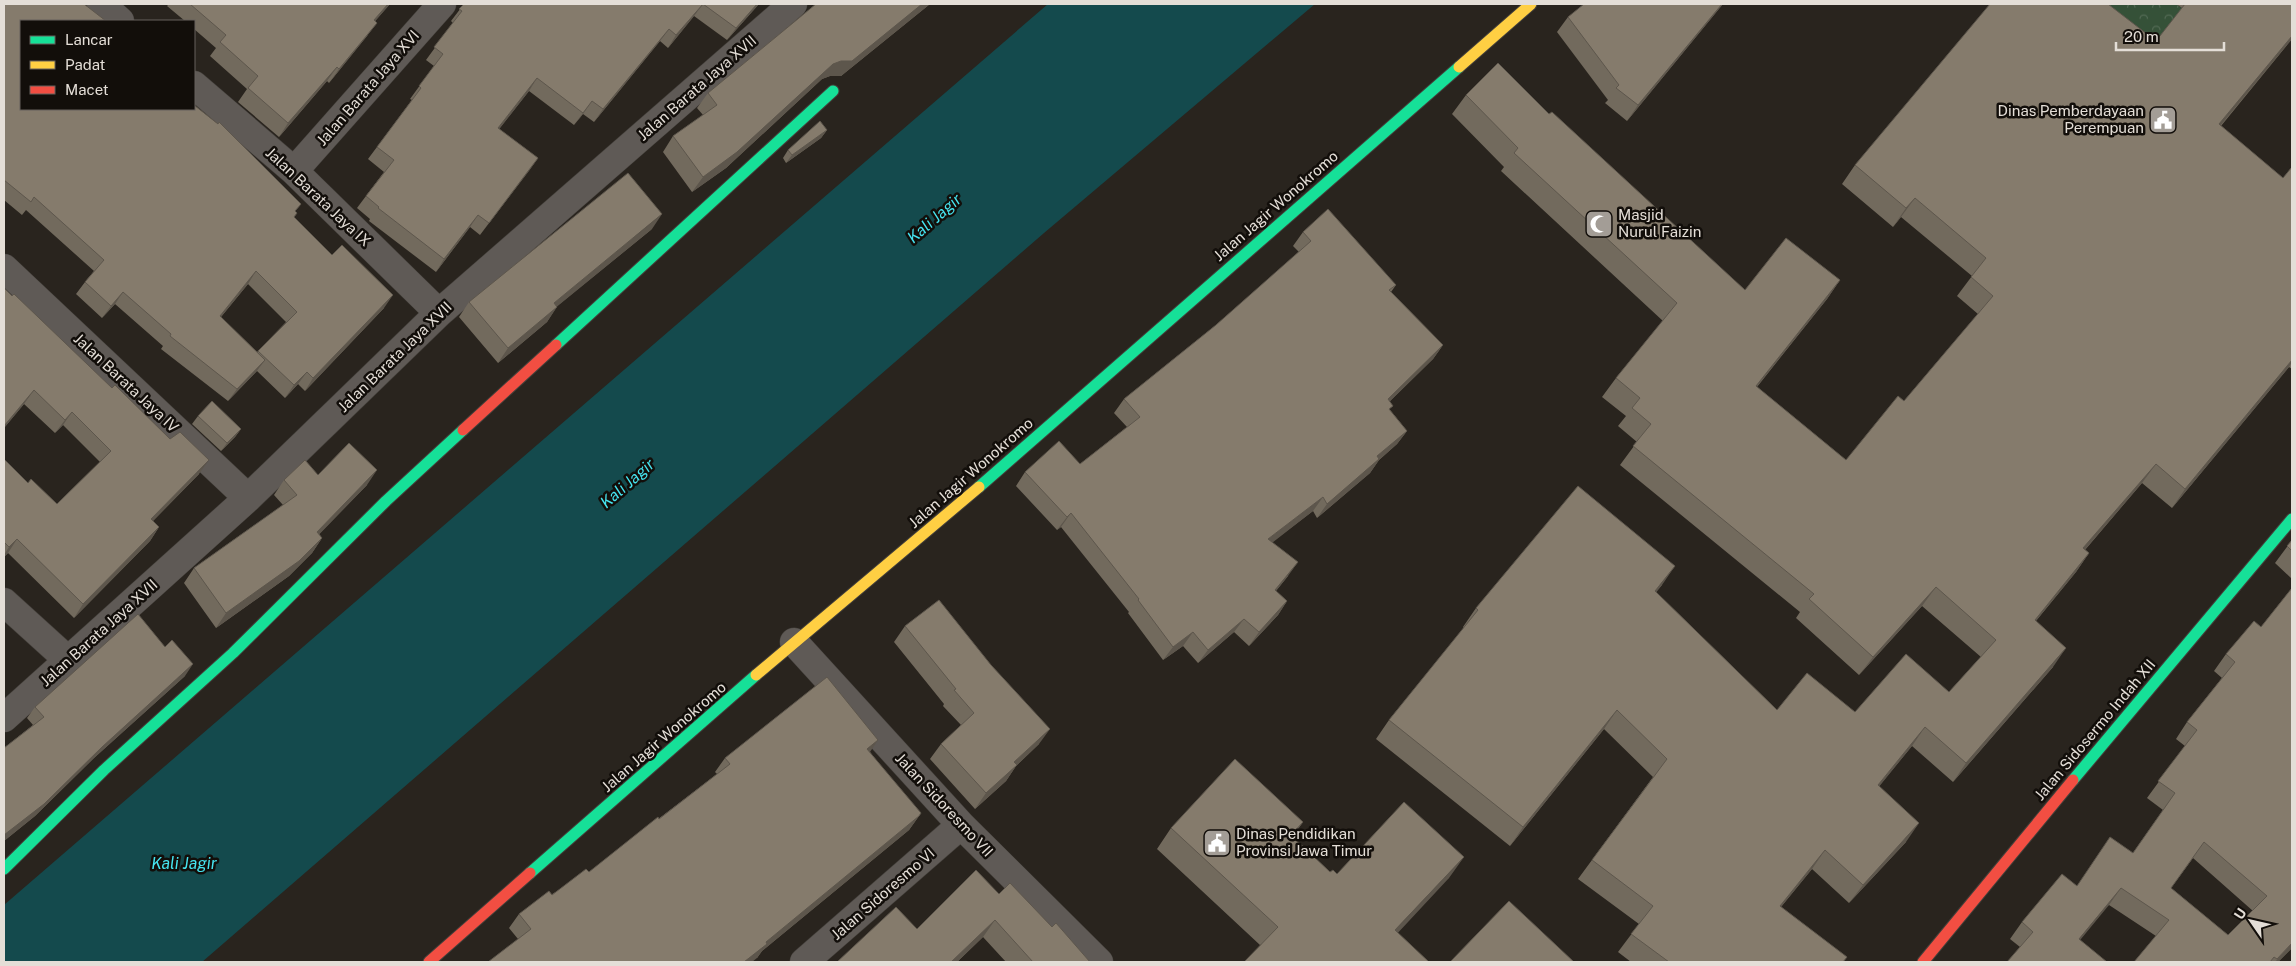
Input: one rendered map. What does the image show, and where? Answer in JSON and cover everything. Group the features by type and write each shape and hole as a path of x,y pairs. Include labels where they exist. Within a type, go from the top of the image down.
{"street":[{"name":"Jalan Barata Jaya XVI","path":"294,171 442,4"},
{"name":"Jalan Barata Jaya XVII","path":"4,718 248,498 439,313 793,4"},
{"name":"Jalan Jagir Wonokromo","path":"429,962 794,642 941,520 1531,4"},
{"name":"Jalan Barata Jaya IX","path":"195,86 294,171 439,313"},
{"path":"4,869 104,770 234,653 386,501 833,91"},
{"name":"Jalan Barata Jaya IV","path":"4,268 248,498"},
{"name":"Jalan Sidosermo Indah XII","path":"1923,962 2119,724 2292,519"},
{"path":"4,602 69,661"},
{"name":"Jalan Sidoresmo VII","path":"794,642 961,826 1099,962"},
{"name":"Jalan Sidoresmo VI","path":"804,962 961,826"}],"green space":[{"path":"2085,4 2176,4 2183,9 2143,60"}],"water":[{"name":"Kali Jagir","path":"1048,4 1315,4 1044,233 202,962 4,962 4,905"}],"building":[{"path":"4,4 84,4 105,20 20,20 20,110 195,110 195,106 218,124 219,122 301,204 295,211 297,213 294,217 332,255 342,245 393,295 313,378 307,372 294,385 258,351 297,312 256,271 220,316 265,360 237,389 170,336 171,334 123,292 111,306 85,282 104,260 34,197 31,202 4,180"},
{"path":"190,4 388,4 374,20 377,23 339,69 337,67 288,123 248,88 258,76 220,42 226,35"},
{"path":"464,4 703,4 676,35 669,29 603,109 592,101 583,113 537,78 498,128 538,158 489,223 478,215 444,259 378,208 366,196 394,160 377,147 421,88 419,86 443,54 434,47 462,11 459,9"},
{"path":"703,4 757,4 736,28"},
{"path":"816,4 922,4 852,61 841,61 833,64 737,152 703,177 673,136 717,105 708,93"},
{"path":"1584,4 1722,4 1638,105 1616,88 1619,85 1568,17"},
{"path":"1990,4 2108,4 2156,41 2185,4 2292,4 2292,36 2219,124 2283,178 2292,167 2292,360 2185,489 2156,464 2083,548 2089,553 2035,620 2066,648 1966,763 1925,727 1878,785 1919,823 1863,885 1825,850 1780,906 1847,957 1843,962 1669,962 1631,934 1653,906 1592,860 1667,759 1617,710 1523,827 1389,720 1478,610 1476,608 1578,486 1675,566 1655,591 1777,710 1807,673 1855,712 1906,654 1949,692 1996,640 1936,587 1873,657 1809,599 1814,594 1633,446 1651,424 1632,408 1640,398 1616,378 1677,303 1514,153 1518,148 1466,95 1498,63 1549,114 1552,112 1745,290 1786,238 1840,280 1756,386 1846,460 1898,396 1904,401 1993,296 1971,277 1986,258 1915,198 1906,208 1855,165"},
{"path":"820,121 827,130 792,155 788,150"},
{"path":"628,173 662,214 554,303 557,307 508,348 469,302"},
{"path":"1328,209 1396,285 1389,290 1443,345 1388,399 1393,406 1389,409 1407,431 1377,456 1379,459 1327,504 1323,497 1268,539 1298,562 1275,590 1287,601 1259,632 1244,619 1208,650 1193,632 1173,647 1139,599 1071,513 1067,517 1025,472 1059,441 1080,464 1140,417 1124,399 1216,325 1311,241 1303,232"},
{"path":"4,288 12,296 14,294 112,388 115,385 170,439 180,432 209,460 151,519 159,527 83,604 17,539 9,547 4,542 4,459 28,483 31,479 57,504 111,451 72,412 65,420 34,390 4,426"},
{"path":"212,401 241,429 227,443 198,416"},
{"path":"349,443 377,470 317,532 322,538 299,561 226,613 194,568 297,495 284,480 305,460 318,475"},
{"path":"2292,540 2292,551 2287,546"},
{"path":"2292,588 2292,943 2277,959 2274,957 2270,962 2134,962 2169,920 2121,888 2079,939 2107,962 2007,962 2033,932 2022,922 2062,874 2077,886 2110,837 2133,853 2175,793 2158,781 2197,730 2187,722 2235,662 2226,654 2254,621 2261,627","holes":["2204,842 2267,896 2228,935 2171,888"]},
{"path":"939,600 991,665 1050,729 1014,762 1017,765 986,793 941,744 974,713 905,626"},
{"path":"138,614 165,647 172,640 193,664 102,747 44,804 4,835 4,748 44,717 35,707"},
{"path":"827,677 878,740 867,749 921,813 766,942 767,944 744,962 488,962 531,929 519,914 549,891 552,895 586,869 589,872 658,817 659,819 730,764 725,758"},
{"path":"1235,759 1303,822 1291,835 1330,872 1333,870 1337,874 1404,802 1464,857 1395,930 1429,962 1244,962 1278,927 1171,828"},
{"path":"976,870 999,894 1010,883 1052,927 1056,923 1090,962 1033,962 995,920 951,962 837,962 896,907 917,929"},
{"path":"1509,901 1574,962 1450,962"}],"traffic: fast":[{"path":"979,487 1459,67"},
{"path":"556,345 833,91"},
{"path":"4,869 104,770 233,653 386,501 463,430"},
{"path":"2073,780 2292,519"},
{"path":"530,873 756,675"}],"traffic: slow":[{"path":"1459,67 1531,4"},
{"path":"756,675 979,487"}],"traffic: jam":[{"path":"463,430 556,345"},
{"path":"1923,962 2073,780"},
{"path":"429,962 530,873"}],"place":[{"name":"Dinas Pemberdayaan Perempuan","path":"2163,120"},
{"name":"Masjid Nurul Faizin","path":"1599,224"},
{"name":"Dinas Pendidikan Provinsi Jawa Timur","path":"1217,843"}]}
